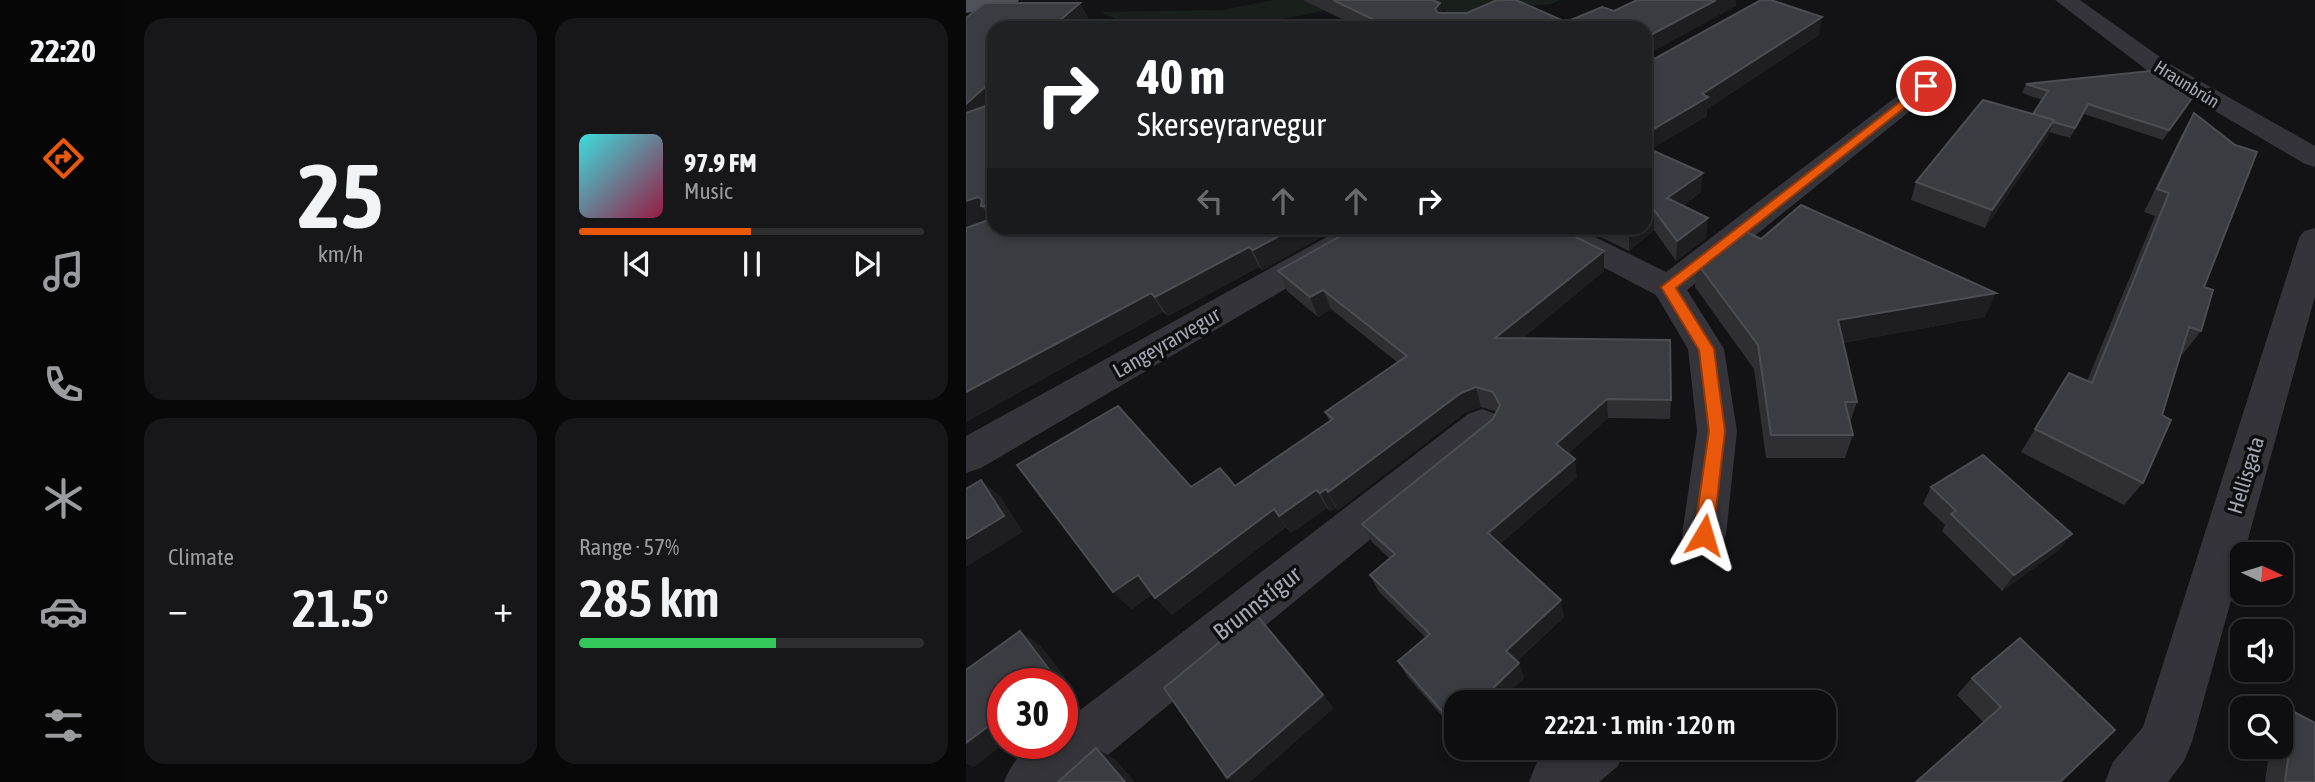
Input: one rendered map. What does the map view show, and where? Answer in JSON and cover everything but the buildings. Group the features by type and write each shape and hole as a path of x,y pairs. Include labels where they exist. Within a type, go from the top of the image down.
{"main road":[{"path":"966,6 1008,0"}],"street":[{"name":"Hraunbrún","path":"2066,0 2161,69 2315,158"},
{"path":"1668,287 1926,86"},
{"name":"Langeyrarvegur","path":"966,456 1354,235"},
{"path":"1567,235 1668,287 1706,349 1717,431 1704,535"},
{"name":"Hellisgata","path":"2133,782 2165,743 2315,238"},
{"name":"Brunnstígur","path":"1032,782 1482,425"},
{"path":"1556,782 1584,760"}],"shaded area":[{"path":"1274,0 1376,0 1274,21 1120,21 1101,12 1222,10"},
{"path":"1415,0 1560,0 1551,4 1453,14"}],"route":[{"path":"1704,535 1717,431 1706,349 1668,287 1926,86"}]}
